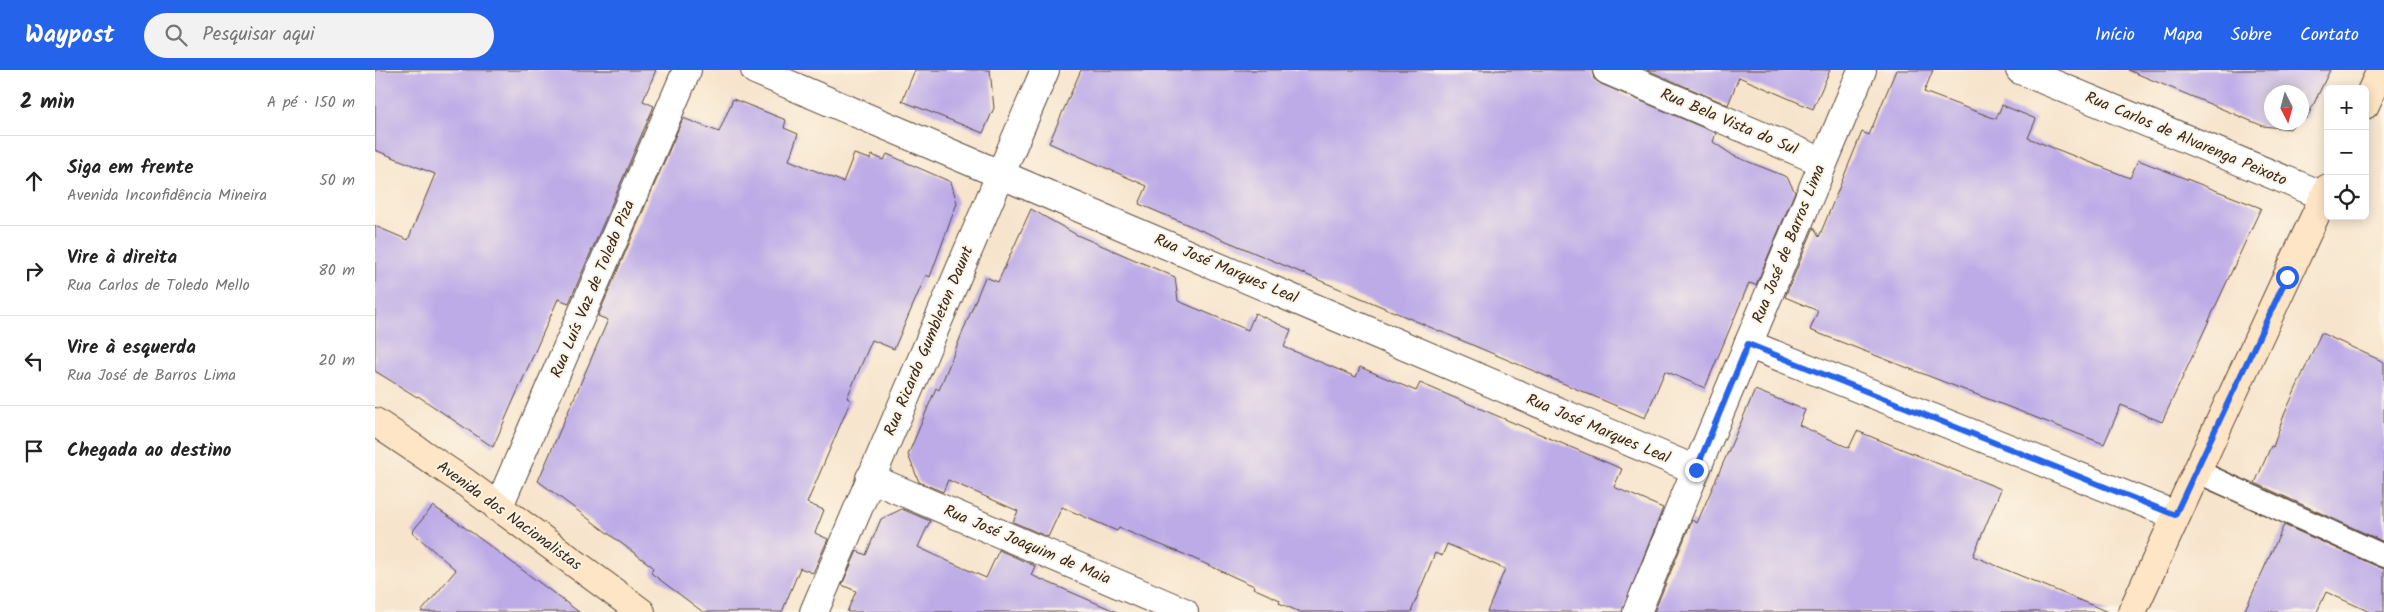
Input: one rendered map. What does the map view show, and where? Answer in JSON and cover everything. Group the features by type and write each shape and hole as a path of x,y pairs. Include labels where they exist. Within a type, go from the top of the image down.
{"street":[{"name":"Rua Luís Vaz de Toledo Piza","path":"498,508 687,70"},
{"name":"Rua José Marques Leal","path":"755,70 1696,470"},
{"name":"Rua Ricardo Gumbleton Daunt","path":"814,612 1045,70"},
{"name":"Rua Bela Vista do Sul","path":"1607,70 1823,162"},
{"name":"Rua José de Barros Lima","path":"1637,612 1862,70"},
{"name":"Rua Carlos de Alvarenga Peixoto","path":"2020,70 2324,191"},
{"path":"2369,96 2381,70"},
{"path":"2132,612 2175,515 2324,196"},
{"path":"1748,344 2175,515"},
{"name":"Avenida dos Nacionalistas","path":"375,422 466,483 641,612"},
{"name":"Rua José Joaquim de Maia","path":"871,478 1184,612"}],"lane":[{"path":"2196,471 2384,556"}],"building":[{"path":"375,70 656,70 643,101 654,106 569,303 558,299 493,447 418,396 375,371 375,226 408,240 435,174 375,150"},
{"path":"915,70 990,70 994,108 983,133 902,101"},
{"path":"1081,70 1592,70 1594,79 1601,84 1716,133 1713,142 1734,156 1787,177 1795,192 1756,285 1749,283 1705,388 1665,371 1645,418 1139,204 1147,186 1049,143"},
{"path":"1647,70 1830,70 1813,109 1739,77 1728,105"},
{"path":"1896,70 1933,70 1924,92 1996,119 2002,105 2036,119 2028,138 2130,178 2138,160 2261,208 2162,422 2121,405 2104,444 1810,330 1818,311 1785,297 1814,227 1819,237 1862,132 1869,135"},
{"path":"2128,70 2330,70 2309,114 2309,85 2264,85 2263,126"},
{"path":"733,99 786,120 784,128 798,134 789,160 843,182 854,154 870,159 872,155 884,160 887,154 951,182 957,203 930,277 926,275 894,349 872,340 847,398 851,400 807,503 824,510 815,533 828,539 813,573 800,568 782,612 703,612 651,573 653,567 538,481 608,320 598,316 683,118 719,132"},
{"path":"1031,209 1077,235 1175,277 1178,301 1248,330 1255,313 1291,330 1284,347 1356,377 1360,367 1416,391 1420,383 1622,469 1614,487 1663,508 1622,612 1487,612 1505,569 1447,544 1442,556 1435,553 1411,612 1300,612 1279,603 1280,600 1253,588 1254,586 1186,555 1119,528 1117,531 1062,507 1048,537 1013,522 1018,511 948,480 943,492 919,482 908,455 936,388 939,390 985,277 998,282"},
{"path":"2321,333 2384,362 2384,542 2255,483 2271,446 2273,447 2284,415"},
{"path":"1755,390 1805,410 1799,425 1849,448 1857,431 2001,489 1973,556 2108,612 1654,612 1692,520 1697,523"},
{"path":"433,506 579,612 421,612 456,570 412,532"},
{"path":"902,509 930,521 918,547 986,578 999,550 1035,566 1031,575 1117,612 847,612 856,591 842,585 857,551 866,555 881,519"},
{"path":"2284,525 2384,569 2384,612 2370,612 2326,592 2317,612 2244,612"}],"route":[{"path":"1696,470 1748,344 2175,515 2287,277"}]}
